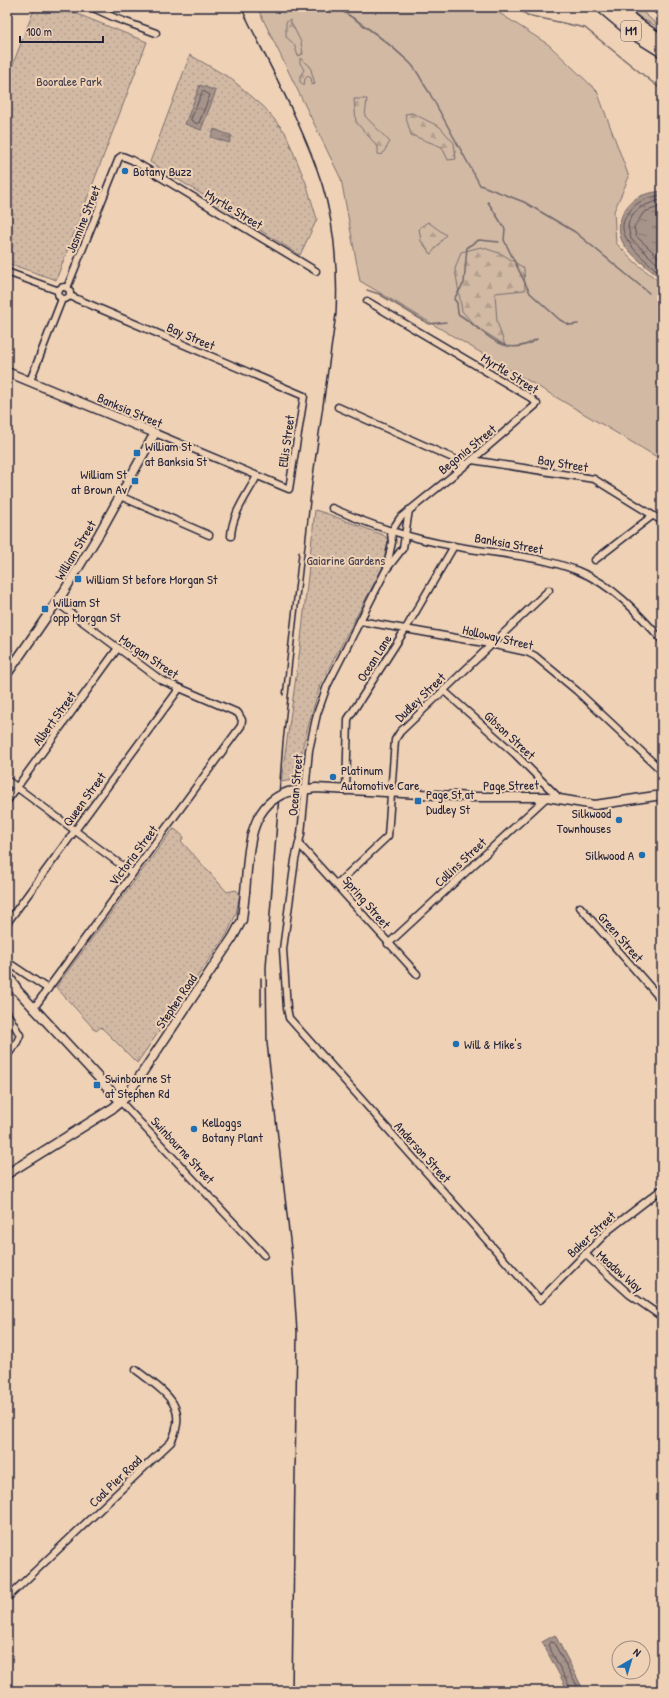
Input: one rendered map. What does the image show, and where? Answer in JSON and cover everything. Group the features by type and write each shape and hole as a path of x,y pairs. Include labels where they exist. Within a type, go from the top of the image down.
{"highway":[{"name":"M1","path":"602,7 633,33 662,51"},
{"name":"M1","path":"616,7 662,41"}],"main road":[{"path":"656,7 662,12"},
{"name":"Banksia Street","path":"7,372 155,433"},
{"name":"William Street","path":"7,674 56,602 120,496 155,433"},
{"name":"Page Street","path":"288,792 304,789 472,798 547,797 595,805 662,795"},
{"name":"Stephen Road","path":"7,1174 121,1102 233,937 242,920 252,835 256,822 261,813 271,802 288,792"},
{"name":"Swinbourne Street","path":"7,974 18,991 33,1009 121,1102"},
{"name":"Swinbourne Street","path":"7,983 18,991"}],"street":[{"path":"91,7 115,18 156,33"},
{"name":"Myrtle Street","path":"119,158 124,156 132,160 316,271"},
{"name":"Jasmine Street","path":"67,288 119,158"},
{"path":"7,272 58,291"},
{"path":"58,291 63,287 67,288 70,292 70,296 67,299 62,299"},
{"path":"58,291 59,296 62,299"},
{"name":"Bay Street","path":"70,296 304,396"},
{"path":"30,381 62,299"},
{"name":"Myrtle Street","path":"367,301 531,398 537,404"},
{"name":"Ellis Street","path":"289,489 304,396"},
{"name":"Begonia Street","path":"391,532 400,518 409,510 472,460 537,404"},
{"path":"338,407 466,464"},
{"name":"Banksia Street","path":"155,433 289,489"},
{"name":"Bay Street","path":"472,460 594,480 662,522"},
{"path":"231,536 232,527 239,508 257,476"},
{"path":"120,496 209,535"},
{"name":"Banksia Street","path":"332,508 391,532 405,536 546,562 579,571 609,588 633,607 662,640"},
{"path":"405,536 409,510"},
{"path":"595,560 652,516"},
{"name":"Ocean Street","path":"386,570 391,548 391,532"},
{"name":"Ocean Street","path":"289,1018 283,949 295,860 299,844 309,750 317,714 327,686 386,570 403,548 405,536"},
{"name":"Ocean Lane","path":"346,791 348,719 405,630 454,546"},
{"name":"Dudley Street","path":"337,884 388,836 395,740 400,732 490,644 549,590"},
{"name":"Morgan Street","path":"56,602 155,676 179,689 238,713"},
{"name":"Holloway Street","path":"360,621 527,652 535,656 577,691 662,771"},
{"name":"Albert Street","path":"7,801 118,648"},
{"name":"Queen Street","path":"7,923 179,689"},
{"name":"Gibson Street","path":"443,690 515,754 559,798"},
{"name":"Victoria Street","path":"33,1009 241,726 242,720 238,713"},
{"path":"7,780 132,873"},
{"name":"Collins Street","path":"388,944 547,797"},
{"name":"Spring Street","path":"299,844 337,884 388,944 417,974"},
{"name":"Green Street","path":"580,907 658,996 662,992"},
{"path":"12,965 48,989"},
{"path":"7,1013 20,1035 18,1042 7,1056"},
{"name":"Anderson Street","path":"289,1018 540,1300"},
{"name":"Swinbourne Street","path":"121,1102 264,1256"},
{"name":"Baker Street","path":"540,1300 609,1230 662,1189"},
{"name":"Meadow Way","path":"584,1254 629,1294 662,1317"},
{"name":"Coal Pier Road","path":"7,1598 171,1442 179,1421 178,1412 158,1386 136,1370"}],"green space":[{"name":"Booralee Park","path":"35,7 60,7 147,42 56,280 7,263 7,79"},
{"path":"257,7 490,7 549,45 597,91 629,177 614,211 616,243 636,263 662,284 662,460 360,281 341,179"},
{"path":"627,7 637,7 662,29 642,19"},
{"path":"290,20 301,42 303,54 298,56 294,44 286,37 286,22"},
{"path":"190,55 230,78 264,107 285,132 306,183 317,219 300,255 150,162"},
{"path":"300,58 310,66 315,84 312,85 311,78 308,76 305,79 304,85 300,82 300,76 304,70 300,63"},
{"path":"354,99 367,99 365,116 390,142 382,155 378,154 378,147 356,122"},
{"path":"412,113 440,127 454,143 456,159 448,160 442,147 411,135 405,114"},
{"path":"428,222 446,235 431,254 421,241 419,228"},
{"path":"481,247 502,254 524,268 525,290 495,293 497,322 505,345 475,326 462,311 455,269 461,252"},
{"name":"Gaiarine Gardens","path":"315,510 383,535 387,538 389,544 385,563 320,685 303,745 299,779 281,782 300,649"},
{"path":"173,829 184,837 181,841 227,892 236,890 240,894 236,914 227,934 137,1063 101,1027 96,1031 56,987"}],"water":[{"path":"200,85 216,91 201,130 185,124"},
{"path":"214,129 232,136 229,143 211,137"},
{"path":"662,191 662,279 641,262 626,247 621,237 620,225 623,213 630,203 641,196"},
{"path":"555,1635 584,1691 568,1691 542,1642"}],"waterway":[{"path":"336,7 384,40 413,66 480,185 524,202 575,232 649,293"},
{"path":"516,7 527,15 585,28 662,90"},
{"path":"488,202 505,229 504,240 530,293 560,320 570,325 578,324"},
{"path":"499,242 479,240 467,247 464,283 454,299 457,303 458,314 468,320 494,341 504,345 514,347 525,345 537,339"},
{"path":"367,290 379,294 429,324 446,322"}],"railway":[{"path":"241,7 295,116 314,161 322,184 330,216 336,265 336,314 312,483 283,742 266,967 267,1043 292,1257 297,1332 292,1691"},
{"path":"283,695 299,552"},
{"path":"261,978 261,1006"}],"place":[{"name":"Botany Buzz","path":"125,171"},
{"name":"William St at Banksia St","path":"137,453"},
{"name":"William St at Brown Av","path":"135,481"},
{"name":"William St before Morgan St","path":"78,579"},
{"name":"William St opp Morgan St","path":"45,609"},
{"name":"Platinum Automotive Care","path":"333,777"},
{"name":"Page St at Dudley St","path":"418,801"},
{"name":"Silkwood Townhouses","path":"619,820"},
{"name":"Silkwood A","path":"642,855"},
{"name":"Will & Mike's","path":"456,1044"},
{"name":"Swinbourne St at Stephen Rd","path":"97,1085"},
{"name":"Kelloggs Botany Plant","path":"194,1129"}]}
